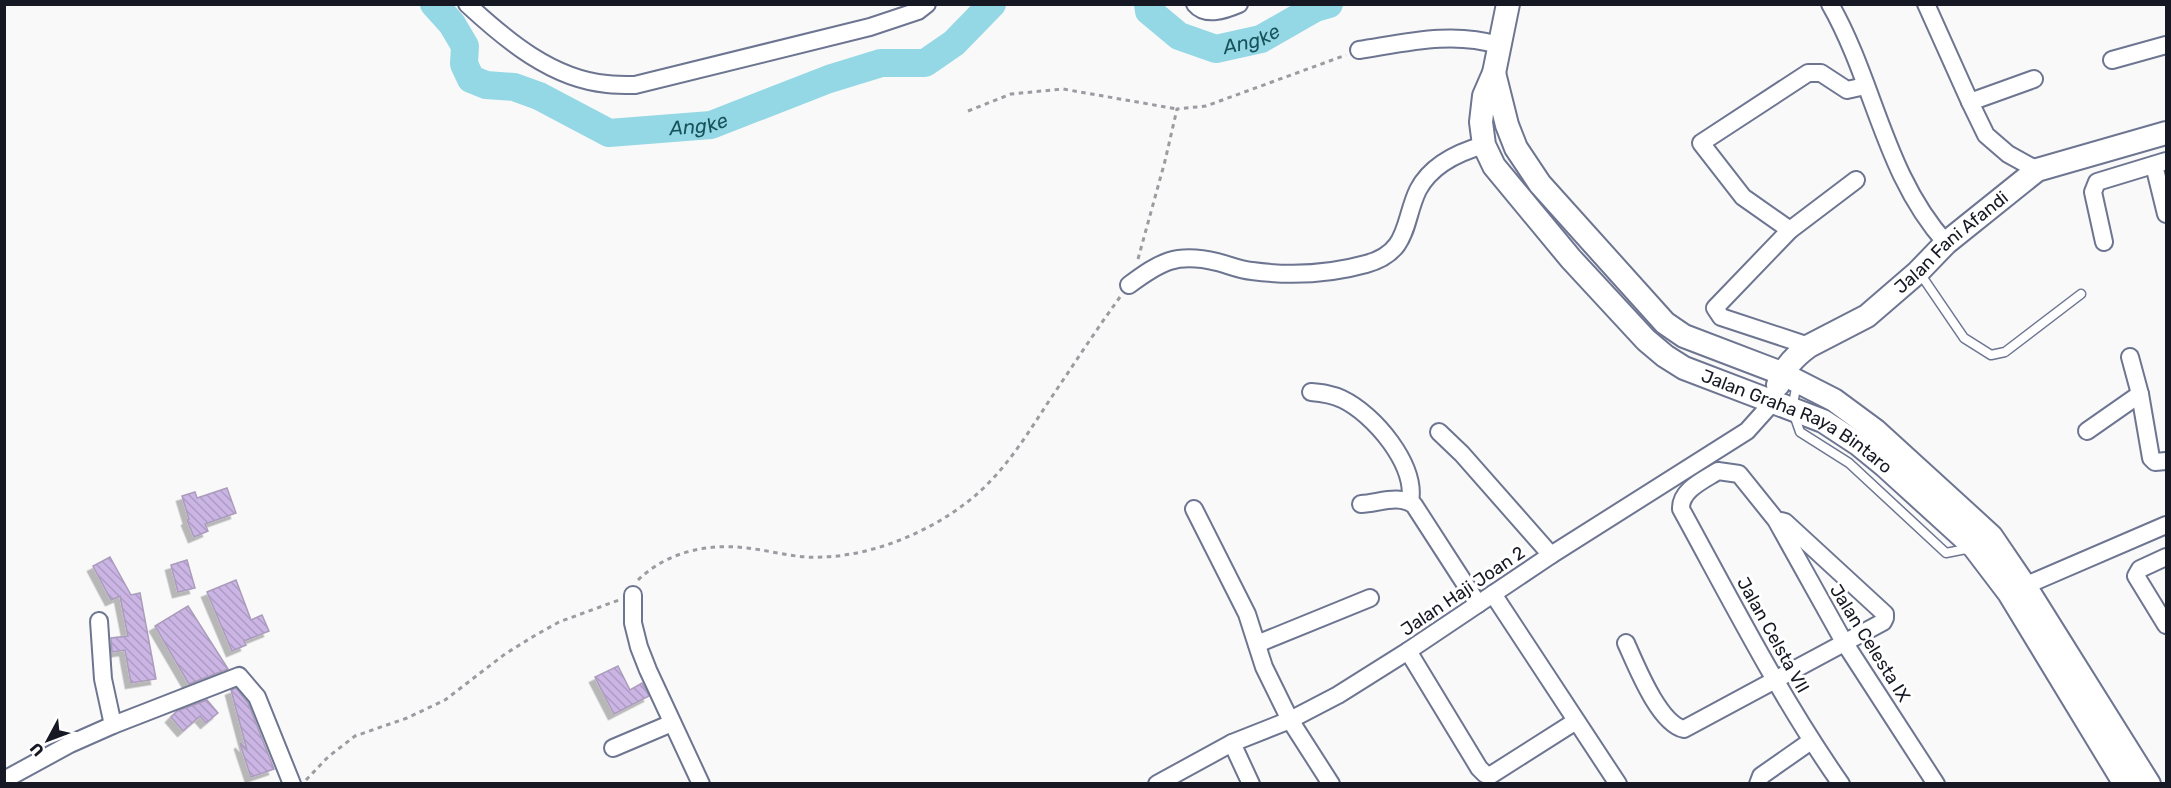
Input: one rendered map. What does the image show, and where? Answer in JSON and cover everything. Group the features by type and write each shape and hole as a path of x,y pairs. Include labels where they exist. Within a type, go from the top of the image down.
{"main road":[{"name":"Jalan Graha Raya Bintaro","path":"1508,4 1494,73 1484,96 1481,122 1484,145 1494,166 1515,192 1571,260 1646,340 1665,356 1684,368 1823,421 1858,444 1974,547 2017,589 2149,783"},
{"name":"Jalan Graha Raya Bintaro","path":"1494,73 1507,125 1516,148 1540,184 1665,323 1684,336 1789,376 1834,400 1916,465 1991,536 2017,589 2125,783"},
{"name":"Jalan Fani Afandi","path":"1789,376 1809,346 1867,316 1918,272 1946,243 2037,170 2166,133"},
{"path":"1782,405 1789,376"}],"street":[{"path":"467,4 508,40 554,69 606,84 635,85 870,27 918,11 927,4"},
{"path":"1195,4 1200,10 1214,12 1239,4"},
{"path":"1830,4 1901,178 1920,211 1946,243"},
{"path":"1926,4 1986,135 2008,154 2037,170"},
{"path":"1359,50 1445,38 1480,40 1500,37"},
{"path":"2112,60 2166,45"},
{"path":"1790,230 1743,197 1701,143 1808,73 1821,73 1847,90 1865,86"},
{"path":"1970,102 2034,79"},
{"path":"1129,285 1158,264 1175,259 1192,258 1252,271 1302,273 1346,269 1369,264 1387,254 1399,242 1425,180 1449,159 1484,145"},
{"path":"2104,242 2093,192 2093,187 2097,182 2160,163 2166,214"},
{"path":"1809,346 1721,317 1715,308 1790,230 1856,180"},
{"path":"2130,357 2140,394 2151,458 2155,462 2166,461"},
{"path":"1311,392 1330,394 1354,406 1387,437 1406,468 1412,492 1410,502"},
{"path":"2087,431 2140,394"},
{"name":"Jalan Haji Joan 2","path":"1157,783 1178,779 1232,743 1290,720 1338,694 1747,431 1782,405"},
{"path":"1439,432 1462,454 1551,555"},
{"name":"Jalan Celesta IX","path":"1681,500 1685,493 1718,471 1731,471 1739,474 1776,520 1844,642 1936,783"},
{"path":"1361,504 1399,498 1414,505 1478,604"},
{"name":"Jalan Celsta VII","path":"1681,500 1681,509 1776,681 1811,741 1841,783"},
{"path":"1194,509 1247,614 1264,667 1290,720 1331,783"},
{"name":"Jalan Celesta IX","path":"1776,520 1785,522 1885,614 1883,622 1844,642"},
{"path":"2017,589 2166,525"},
{"path":"2166,557 2140,569 2136,576 2166,625"},
{"path":"1493,594 1618,783"},
{"path":"633,595 633,623 639,646 701,783"},
{"path":"1257,644 1370,598"},
{"path":"99,621 103,679 113,724"},
{"path":"1626,643 1654,700 1677,728 1684,729 1844,642"},
{"path":"1408,651 1479,768 1485,774 1491,775 1576,721"},
{"path":"4,780 70,744 113,724 239,676 257,697 292,783"},
{"path":"613,748 672,723"},
{"path":"1758,783 1761,776 1811,741"},
{"path":"1232,743 1251,783"}],"lane":[{"path":"1918,272 1964,338 1991,355 2005,352 2080,294"}],"path":[{"path":"968,111 1011,94 1063,89 1177,109 1206,106 1359,50"},
{"path":"303,783 328,757 355,736 407,718 445,700 505,654 559,622 633,595 638,580 668,558 687,551 714,547 746,548 823,558 854,554 898,540 929,526 965,504 1005,466 1129,285 1144,242 1177,109"}],"building":[{"path":"227,488 236,513 205,524 208,531 194,537 187,520 189,519 182,496 195,492 197,498"},
{"path":"110,557 131,595 140,593 156,679 131,683 125,650 112,652 111,638 128,636 120,596 111,600 93,566"},
{"path":"187,560 195,588 178,592 171,565"},
{"path":"236,580 251,620 262,615 269,631 244,641 246,645 232,651 207,592"},
{"path":"188,606 228,669 189,684 155,626"},
{"path":"618,666 630,690 642,683 649,696 614,714 595,677"},
{"path":"236,688 248,703 274,769 251,777 240,744 247,750 231,690"},
{"path":"207,700 218,713 206,723 200,716 183,731 171,717 177,711"}],"waterway":[{"name":"Angke","path":"434,4 452,24 465,46 464,64 471,79 486,85 514,87 539,96 609,133 711,125 829,79 881,63 925,63 954,43 992,4"},
{"name":"Angke","path":"1148,4 1149,11 1179,36 1216,49 1261,39 1315,8 1329,4"}]}
